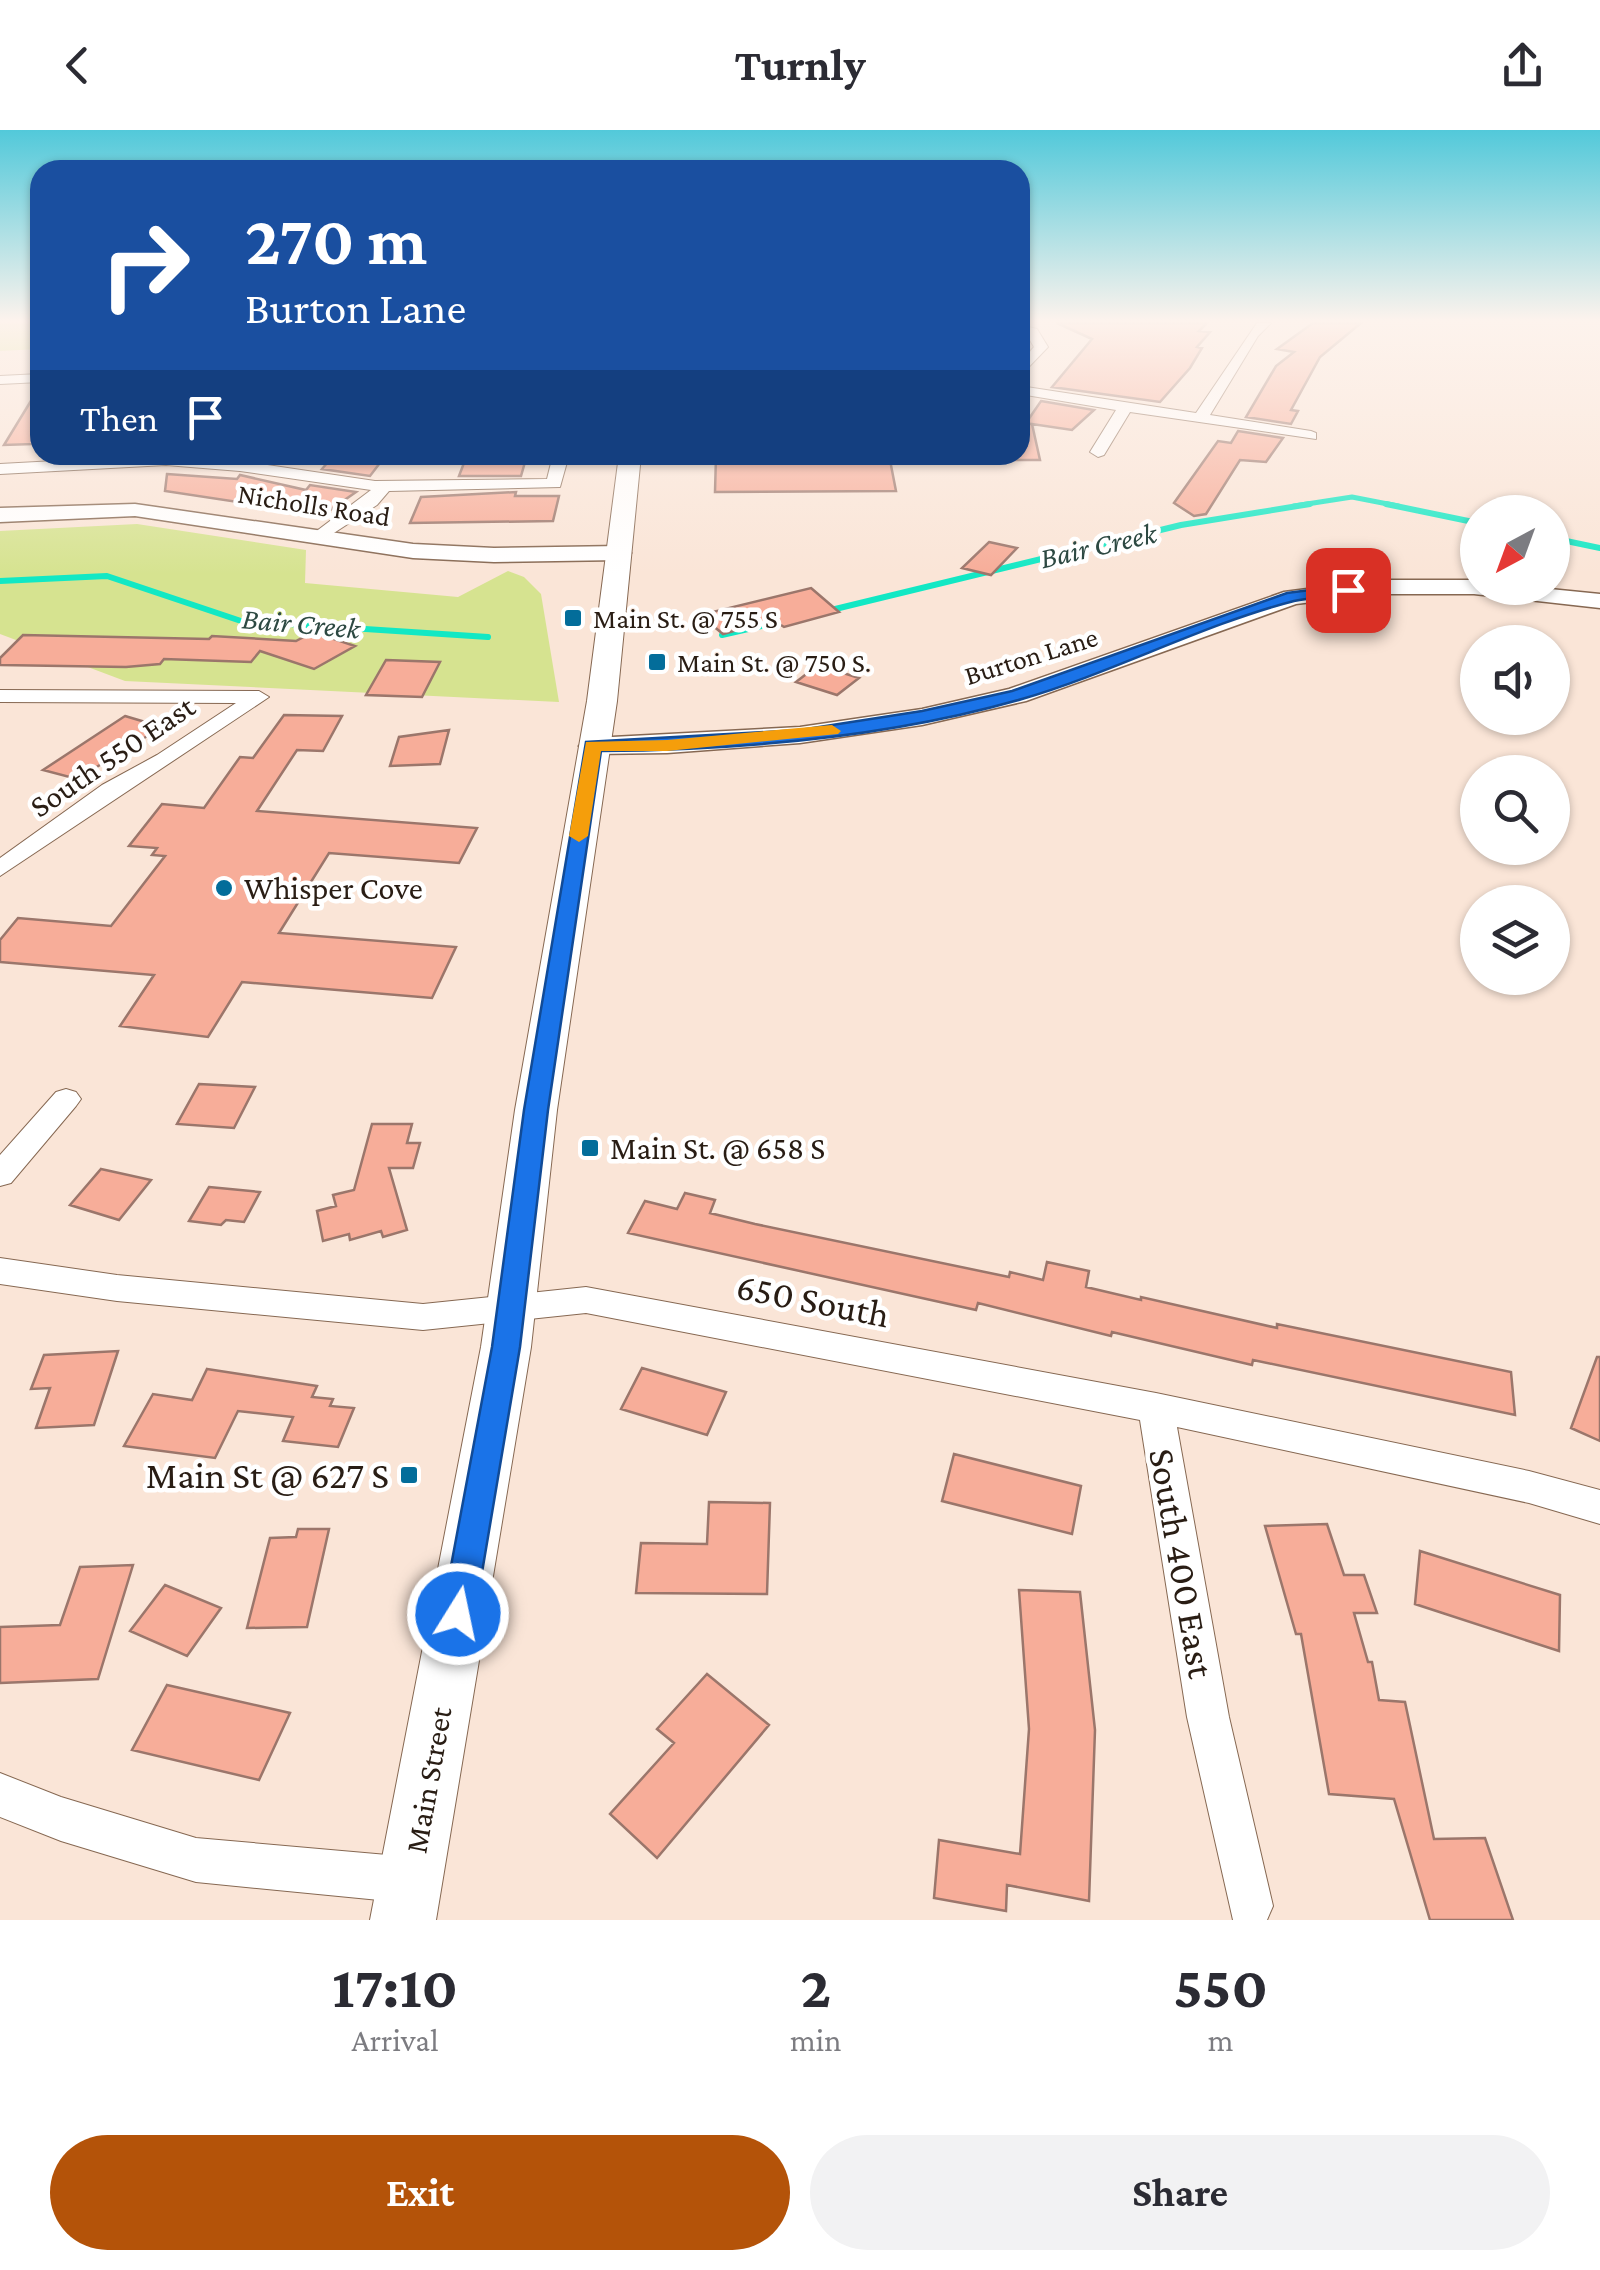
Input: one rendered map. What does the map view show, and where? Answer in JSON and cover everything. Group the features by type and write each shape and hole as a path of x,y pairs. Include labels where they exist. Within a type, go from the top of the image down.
{"main road":[{"name":"Main Street","path":"407,1900 512,1308 536,1110 620,552 629,465"}],"street":[{"path":"1110,407 1310,436"},
{"path":"1200,420 1208,407"},
{"path":"1098,452 1124,409"},
{"path":"0,469 47,465"},
{"path":"214,465 384,486 554,484 559,465"},
{"path":"288,473 299,465"},
{"path":"320,537 372,501 384,486"},
{"name":"Nicholls Road","path":"0,515 135,510 363,546 451,554 620,552"},
{"name":"Burton Lane","path":"592,746 667,746 800,735 922,717 1017,695 1292,597 1377,587 1460,588"},
{"name":"Burton Lane","path":"1570,598 1600,601"},
{"name":"South 550 East","path":"0,696 260,697 165,760 110,790 0,869"},
{"path":"0,1175 66,1099"},
{"name":"650 South","path":"0,1271 117,1288 423,1317 586,1300 1156,1408 1529,1487 1600,1508"},
{"name":"South 400 East","path":"1156,1408 1208,1717 1250,1906"},
{"path":"0,1795 61,1820 196,1860 407,1900"}],"green space":[{"path":"137,524 306,550 305,583 458,597 508,571 524,577 541,594 559,702 125,681 0,634 0,531"}],"building":[{"path":"27,407 30,407 30,444 4,445"},
{"path":"1037,407 1094,410 1072,430 1032,424 1040,460 1030,460 1030,417"},
{"path":"1252,407 1293,407 1291,410 1298,411 1291,424 1246,417"},
{"path":"1238,431 1283,438 1266,462 1240,460 1206,514 1194,516 1174,503 1218,441 1231,443"},
{"path":"325,465 378,465 370,476 322,469"},
{"path":"463,465 524,465 521,476 459,476"},
{"path":"716,465 891,465 896,491 715,492"},
{"path":"167,474 237,479 240,475 306,490 310,485 356,492 323,515 165,491"},
{"path":"516,492 515,496 559,496 553,521 410,523 421,497"},
{"path":"989,542 1017,548 991,575 962,568"},
{"path":"811,588 839,612 784,627 773,620 723,634 700,615"},
{"path":"313,632 355,646 314,669 260,651 251,662 164,659 160,664 126,667 0,665 0,658 23,635 209,639 212,636 296,641"},
{"path":"386,660 440,662 422,697 366,695"},
{"path":"818,665 859,678 837,695 796,682"},
{"name":"Whisper Cove","path":"284,715 342,716 323,751 297,750 257,811 477,828 459,863 329,853 279,933 456,947 432,998 242,982 208,1037 120,1026 154,975 0,962 0,940 18,918 111,926 165,856 152,855 157,848 129,846 162,804 204,808 240,757 253,758"},
{"path":"125,716 162,727 77,779 43,770"},
{"path":"449,730 440,764 390,766 399,737"},
{"path":"199,1084 255,1087 234,1128 177,1124"},
{"path":"372,1124 412,1124 407,1143 420,1143 413,1168 389,1168 407,1230 383,1237 381,1231 350,1240 349,1234 323,1241 317,1211 336,1206 333,1195 354,1190"},
{"path":"101,1169 151,1180 119,1220 70,1205"},
{"path":"209,1187 260,1192 244,1222 226,1220 221,1225 189,1221"},
{"path":"685,1193 715,1200 710,1213 755,1224 1009,1277 1010,1272 1043,1280 1047,1262 1089,1271 1086,1287 1511,1372 1515,1415 1253,1360 1252,1365 1112,1332 1111,1336 978,1303 976,1310 628,1233 645,1201 677,1209"},
{"path":"118,1351 94,1425 36,1428 50,1388 31,1389 44,1355"},
{"path":"1600,1357 1600,1441 1571,1428"},
{"path":"642,1368 726,1392 707,1435 621,1409"},
{"path":"207,1369 317,1386 312,1397 333,1399 330,1406 354,1408 338,1447 283,1441 293,1417 238,1411 215,1458 124,1446 153,1394 192,1400"},
{"path":"954,1454 1081,1486 1072,1534 942,1501"},
{"path":"709,1502 770,1503 767,1594 636,1593 641,1543 707,1544"},
{"path":"1327,1524 1344,1575 1364,1575 1377,1613 1354,1613 1368,1662 1372,1662 1379,1700 1405,1702 1434,1839 1485,1838 1513,1920 1430,1920 1394,1799 1329,1794 1301,1634 1296,1634 1265,1526"},
{"path":"298,1529 329,1529 307,1627 247,1628 270,1538 296,1537"},
{"path":"1420,1551 1560,1595 1559,1651 1415,1604"},
{"path":"133,1565 98,1679 0,1683 0,1627 60,1625 80,1567"},
{"path":"165,1585 221,1608 187,1656 130,1631"},
{"path":"1019,1590 1080,1592 1095,1730 1089,1901 1007,1885 1006,1911 934,1898 939,1840 1020,1854 1029,1729"},
{"path":"707,1674 769,1725 657,1858 610,1814 674,1743 657,1729"},
{"path":"167,1685 290,1713 259,1780 132,1750"}],"waterway":[{"name":"Bair Creek","path":"1294,506 1352,497 1398,506"},
{"name":"Bair Creek","path":"827,611 1181,525 1310,504"},
{"name":"Bair Creek","path":"1386,504 1460,519"},
{"name":"Bair Creek","path":"1570,542 1600,548"},
{"name":"Bair Creek","path":"0,581 107,576 241,621 488,637"},
{"name":"Bair Creek","path":"722,635 788,620"}],"slow traffic":[{"path":"579,836 592,746 667,746 832,731"}],"place":[{"name":"Main St. @ 755 S","path":"573,618"},
{"name":"Main St. @ 750 S.","path":"657,662"},
{"name":"Whisper Cove","path":"224,888"},
{"name":"Main St. @ 658 S","path":"590,1148"},
{"name":"Main St @ 627 S","path":"409,1475"}],"route":[{"path":"458,1614 518,1270 536,1110 592,746 667,746 800,735 922,717 1017,695 1292,597 1348,590"}]}
